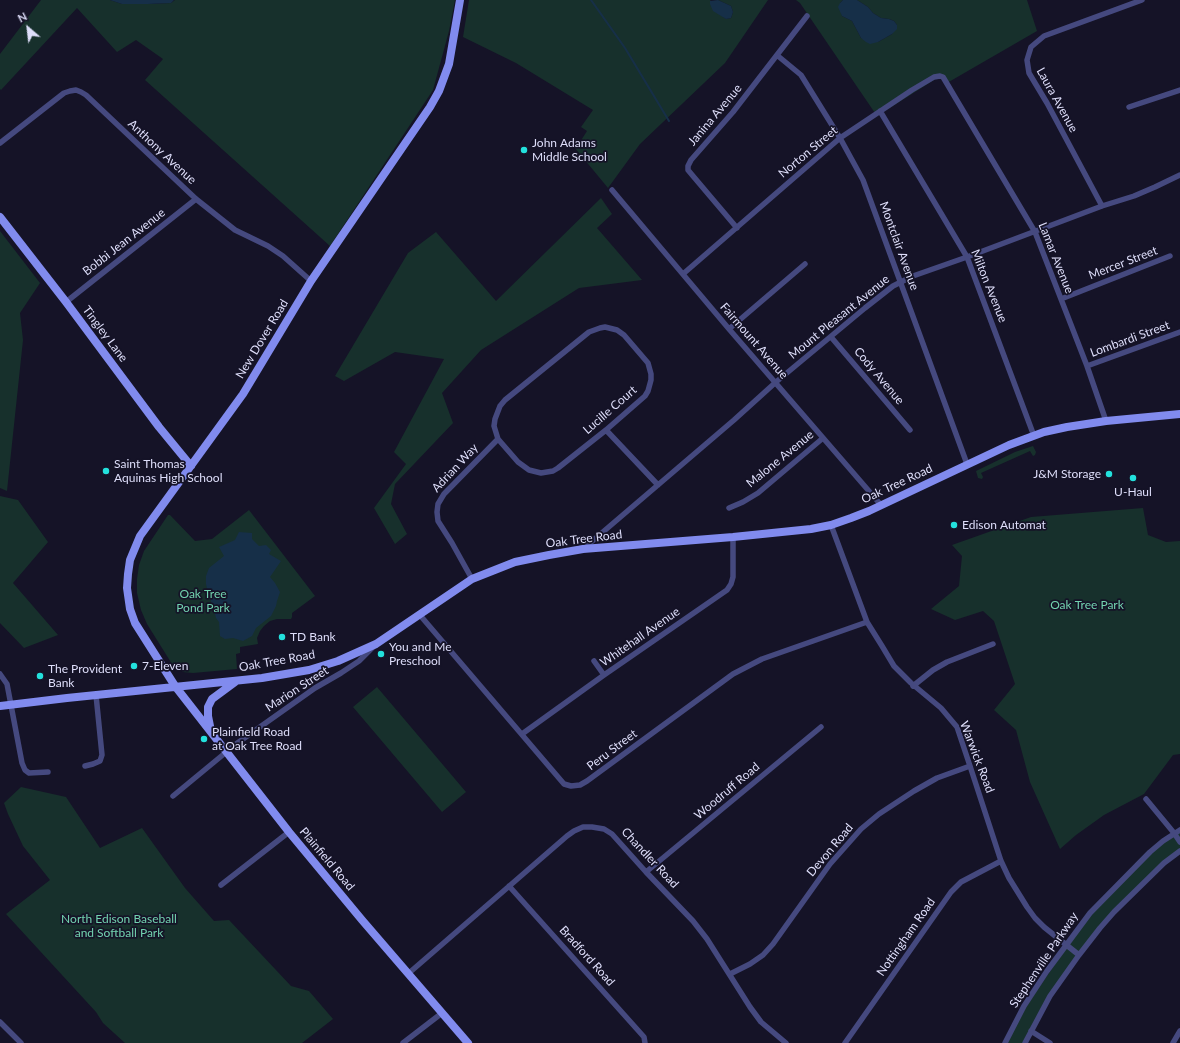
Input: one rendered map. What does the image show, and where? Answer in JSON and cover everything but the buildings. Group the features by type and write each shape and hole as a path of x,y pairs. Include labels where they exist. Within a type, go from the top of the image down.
{"street":[{"name":"New Dover Road","path":"175,686 135,622 129,602 127,581 130,560 140,536 243,394 311,281 430,107 439,91 449,64 460,0"},
{"name":"Laura Avenue","path":"1102,206 1047,103 1029,73 1027,60 1031,47 1044,36 1142,0"},
{"name":"Janina Avenue","path":"737,228 688,170 688,166 691,160 733,112 778,56 807,16"},
{"name":"Montclair Avenue","path":"778,56 801,74 840,138 863,180 967,464"},
{"name":"Norton Street","path":"683,274 840,138 880,111 934,77 940,76 943,78 953,93"},
{"name":"Anthony Avenue","path":"0,143 64,93 76,90 86,95 196,199 235,230 268,246 283,256 311,281"},
{"path":"1129,107 1180,90"},
{"name":"Lamar Avenue","path":"953,93 1035,232 1087,366 1106,421"},
{"name":"Milton Avenue","path":"880,111 967,257 1034,436"},
{"name":"Mount Pleasant Avenue","path":"583,549 776,382 865,308 901,282 913,276 1141,193 1180,175"},
{"name":"Fairmount Avenue","path":"612,190 729,329 881,505"},
{"name":"Bobbi Jean Avenue","path":"66,302 196,199"},
{"name":"Tingley Lane","path":"0,217 66,302 159,427 191,466"},
{"name":"Mercer Street","path":"1061,299 1170,256"},
{"path":"729,329 805,264"},
{"name":"Lucille Court","path":"605,327 617,330 624,335 648,363 651,374 650,386 645,396 606,430 553,471 541,473 523,467 498,439 495,429 495,419 500,406 505,400 589,332 605,327"},
{"name":"Lombardi Street","path":"1087,366 1180,332"},
{"name":"Cody Avenue","path":"831,336 910,430"},
{"name":"Oak Tree Road","path":"0,706 285,675 309,670 338,661 376,644 472,580 515,562 583,549 733,537 811,529 831,525 881,505 1009,445 1034,436 1067,427 1106,421 1180,414"},
{"path":"606,430 658,485"},
{"name":"Malone Avenue","path":"728,508 743,502 758,493 824,438"},
{"name":"Adrian Way","path":"472,580 438,521 438,504 444,494 498,439"},
{"name":"Warwick Road","path":"831,525 866,622 894,666 913,686 941,708 956,727 1001,861 1010,878 1027,907 1044,927 1079,955"},
{"name":"Whitehall Avenue","path":"522,734 727,590 734,577 733,537"},
{"name":"Peru Street","path":"419,614 564,784 571,786 580,785 588,781 733,674 762,659 866,622"},
{"name":"Marion Street","path":"173,796 236,744 315,688 342,673 359,661 376,644"},
{"path":"913,686 933,670 947,662 993,644"},
{"path":"594,661 604,675"},
{"path":"0,674 7,684 22,763 25,770 29,773 48,772"},
{"path":"211,732 208,707 212,699 236,680"},
{"name":"Plainfield Road","path":"175,686 289,832 362,920 468,1043"},
{"path":"85,766 100,761 102,755 96,695"},
{"name":"Woodruff Road","path":"646,872 821,727"},
{"name":"Devon Road","path":"730,974 750,964 763,955 774,944 830,864 861,829 879,814 914,791 937,778 970,766"},
{"path":"1146,799 1177,832 1180,842"},
{"name":"Chandler Road","path":"409,973 574,831 583,827 604,829 612,834 646,872 694,921 761,1022 786,1043"},
{"path":"221,885 289,832"},
{"name":"Stephenville Parkway","path":"1005,1043 1024,1006 1066,944 1090,913 1150,852 1177,832"},
{"path":"1025,1043 1050,996 1079,955 1114,912 1164,863 1180,851"},
{"name":"Nottingham Road","path":"845,1043 950,892 961,882 1001,861"},
{"name":"Bradford Road","path":"509,886 644,1037 645,1043"},
{"path":"402,1043 442,1013"},
{"path":"0,1022 21,1043"},
{"path":"1031,1031 1050,1043"},
{"path":"1173,1043 1180,1031"}],"green space":[{"path":"41,0 110,0 122,4 148,4 171,3 175,0 455,0 449,31 433,90 330,246 145,80 163,59 136,40 117,52 77,8 1,90 0,54"},
{"path":"469,0 711,0 710,1 717,12 726,19 731,18 733,12 731,6 718,0 768,0 725,63 640,144 608,188 570,142 573,138 580,142 587,131 581,127 593,110 516,63 463,37"},
{"path":"796,0 843,0 840,3 842,16 852,21 861,38 878,42 892,34 897,25 894,21 881,18 873,13 868,7 857,0 1027,0 1037,31 947,83 942,75 877,116 800,3"},
{"path":"601,198 612,214 597,228 642,280 579,288 481,350 442,393 453,423 395,484 391,504 407,534 395,544 374,508 406,464 394,452 444,359 395,352 344,381 335,376 408,253 436,232 496,301"},
{"path":"0,231 40,283 20,313 23,340 7,491 0,488"},
{"path":"1033,446 1036,452 1035,455 1033,456 1030,451 981,473 983,477 982,479 978,478 976,471 1015,452"},
{"path":"0,496 18,500 48,542 13,583 58,635 24,648 0,623"},
{"name":"Oak Tree Park","path":"1143,508 1148,535 1166,542 1180,541 1180,754 1173,755 1144,794 1104,815 1076,835 1060,849 1030,782 1016,730 994,710 1015,684 994,621 983,611 955,620 931,609 959,586 962,556 952,545 1031,517"},
{"name":"Oak Tree Pond Park","path":"249,510 315,596 292,613 291,619 277,619 270,621 264,626 257,638 258,644 240,647 240,653 236,654 237,669 193,673 183,672 172,664 147,624 141,610 137,593 137,579 139,565 144,551 168,515 170,515 195,541 212,539"},
{"path":"377,687 466,792 442,812 353,707"},
{"name":"North Edison Baseball and Softball Park","path":"21,787 66,797 100,848 142,828 185,888 214,921 229,920 291,986 309,991 333,1019 302,1043 125,1043 103,1023 96,1012 6,914 50,880 23,846 4,803"},
{"path":"1180,830 1180,851 1114,912 1050,996 1025,1043 1005,1043 1019,1017 1090,913 1150,852"}],"water":[{"path":"110,0 174,0 171,3 122,4"},
{"path":"718,0 731,6 733,12 731,18 726,19 713,11 710,1"},
{"path":"843,0 857,0 881,18 894,21 897,25 897,29 892,34 878,42 870,44 866,42 861,38 852,21 842,16 838,7"},
{"path":"239,532 252,533 252,539 259,546 266,545 271,550 269,554 281,561 270,577 280,592 276,606 271,616 256,628 252,636 243,641 233,638 225,639 220,636 219,622 216,618 206,584 206,576 209,568 224,556 219,547 235,540"}],"waterway":[{"path":"591,0 625,48 669,121"}],"place":[{"name":"John Adams Middle School","path":"524,150"},
{"name":"Saint Thomas Aquinas High School","path":"106,471"},
{"name":"J&M Storage","path":"1109,474"},
{"name":"U-Haul","path":"1133,478"},
{"name":"Edison Automat","path":"954,525"},
{"name":"TD Bank","path":"282,637"},
{"name":"You and Me Preschool","path":"381,654"},
{"name":"7-Eleven","path":"134,666"},
{"name":"The Provident Bank","path":"40,676"},
{"name":"Plainfield Road at Oak Tree Road","path":"204,739"}]}
